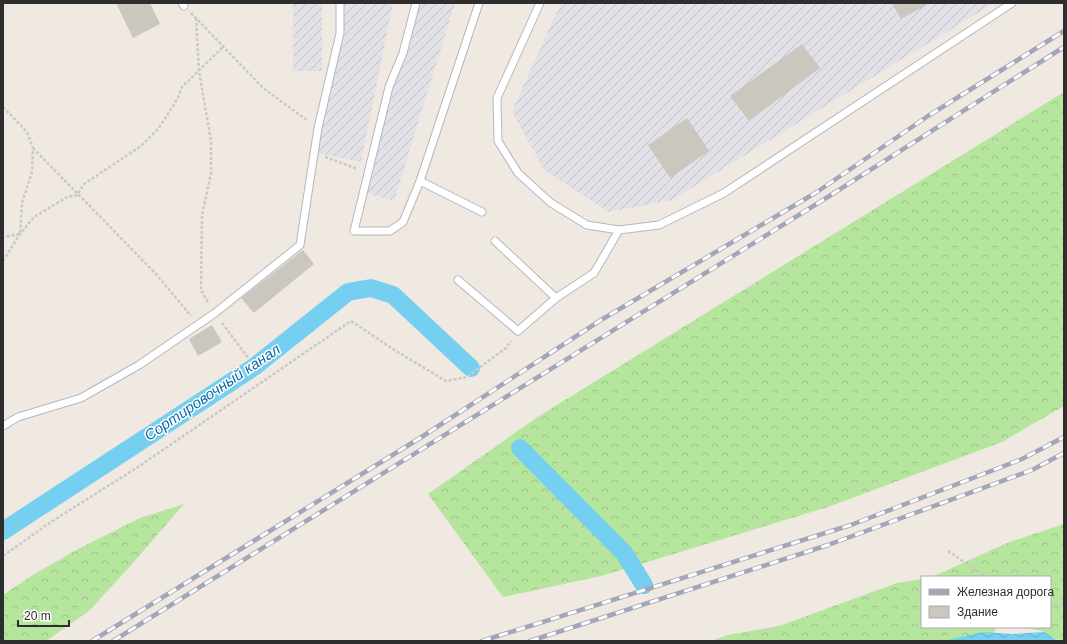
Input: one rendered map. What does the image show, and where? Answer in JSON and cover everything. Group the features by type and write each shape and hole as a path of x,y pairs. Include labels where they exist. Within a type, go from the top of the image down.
{"lane":[{"path":"3,426 18,417 81,398 139,365 215,313 300,245 318,128 340,33 340,3"},
{"path":"416,3 403,53 388,87 354,231 390,231 403,222 420,181 479,3"},
{"path":"540,3 498,98 498,141 518,173 551,203 587,225 619,230 659,225 724,193 1012,3"},
{"path":"420,181 482,212"},
{"path":"458,280 518,331 556,298 594,273 619,230"},
{"path":"495,241 556,298"}],"path":[{"path":"183,4 263,88 318,128"},
{"path":"196,18 199,71 211,141 211,173 202,215 201,290 215,313 249,359"},
{"path":"3,261 20,234 34,218 67,197 77,195 84,184 141,146 159,128 178,98 182,87 223,47"},
{"path":"3,107 27,132 32,148 32,172 22,202 20,234"},
{"path":"32,148 157,275 198,324"},
{"path":"314,152 368,172"},
{"path":"3,237 20,234"},
{"path":"3,556 51,522 138,467 351,321 396,351 446,381 467,377 506,348 518,331"},
{"path":"948,551 985,576"},
{"path":"1051,602 1064,606"}],"shaded area":[{"path":"293,3 322,3 322,71 293,71"},
{"path":"342,3 393,3 361,162 312,152"},
{"path":"417,3 455,3 394,201 360,191"},
{"path":"561,3 994,3 672,200 609,212 544,170 512,111"}],"green space":[{"path":"1064,92 1064,406 1002,442 828,507 601,576 503,597 428,494 539,416"},
{"path":"184,504 89,611 46,641 3,641 3,595 31,576 80,548 140,518"},
{"path":"1064,524 1064,641 1059,641 1042,631 1026,628 1051,628 1051,576 934,576 1007,543"},
{"path":"921,579 921,628 996,628 993,639 1006,641 711,641 728,635 779,626 897,583"}],"water":[{"path":"983,632 1013,634 1044,632 1058,641 943,641"}],"building":[{"path":"116,3 150,3 160,24 133,38"},
{"path":"892,3 930,3 901,19"},
{"path":"802,44 820,68 749,121 730,96"},
{"path":"687,118 709,151 670,178 648,145"},
{"path":"303,250 314,264 254,313 241,298"},
{"path":"212,325 222,342 198,356 189,339"}],"waterway":[{"name":"Сортировочный канал","path":"3,531 254,367 348,292 371,288 393,295 471,368"},
{"name":"Сортировочный канал","path":"520,448 624,553 644,585"}],"railway":[{"path":"92,641 420,438 601,320 817,192 928,116 1064,31"},
{"path":"113,641 823,200 1064,47"},
{"path":"482,641 851,525 1022,459 1064,437"},
{"path":"530,641 828,545 1032,470 1064,453"}]}
